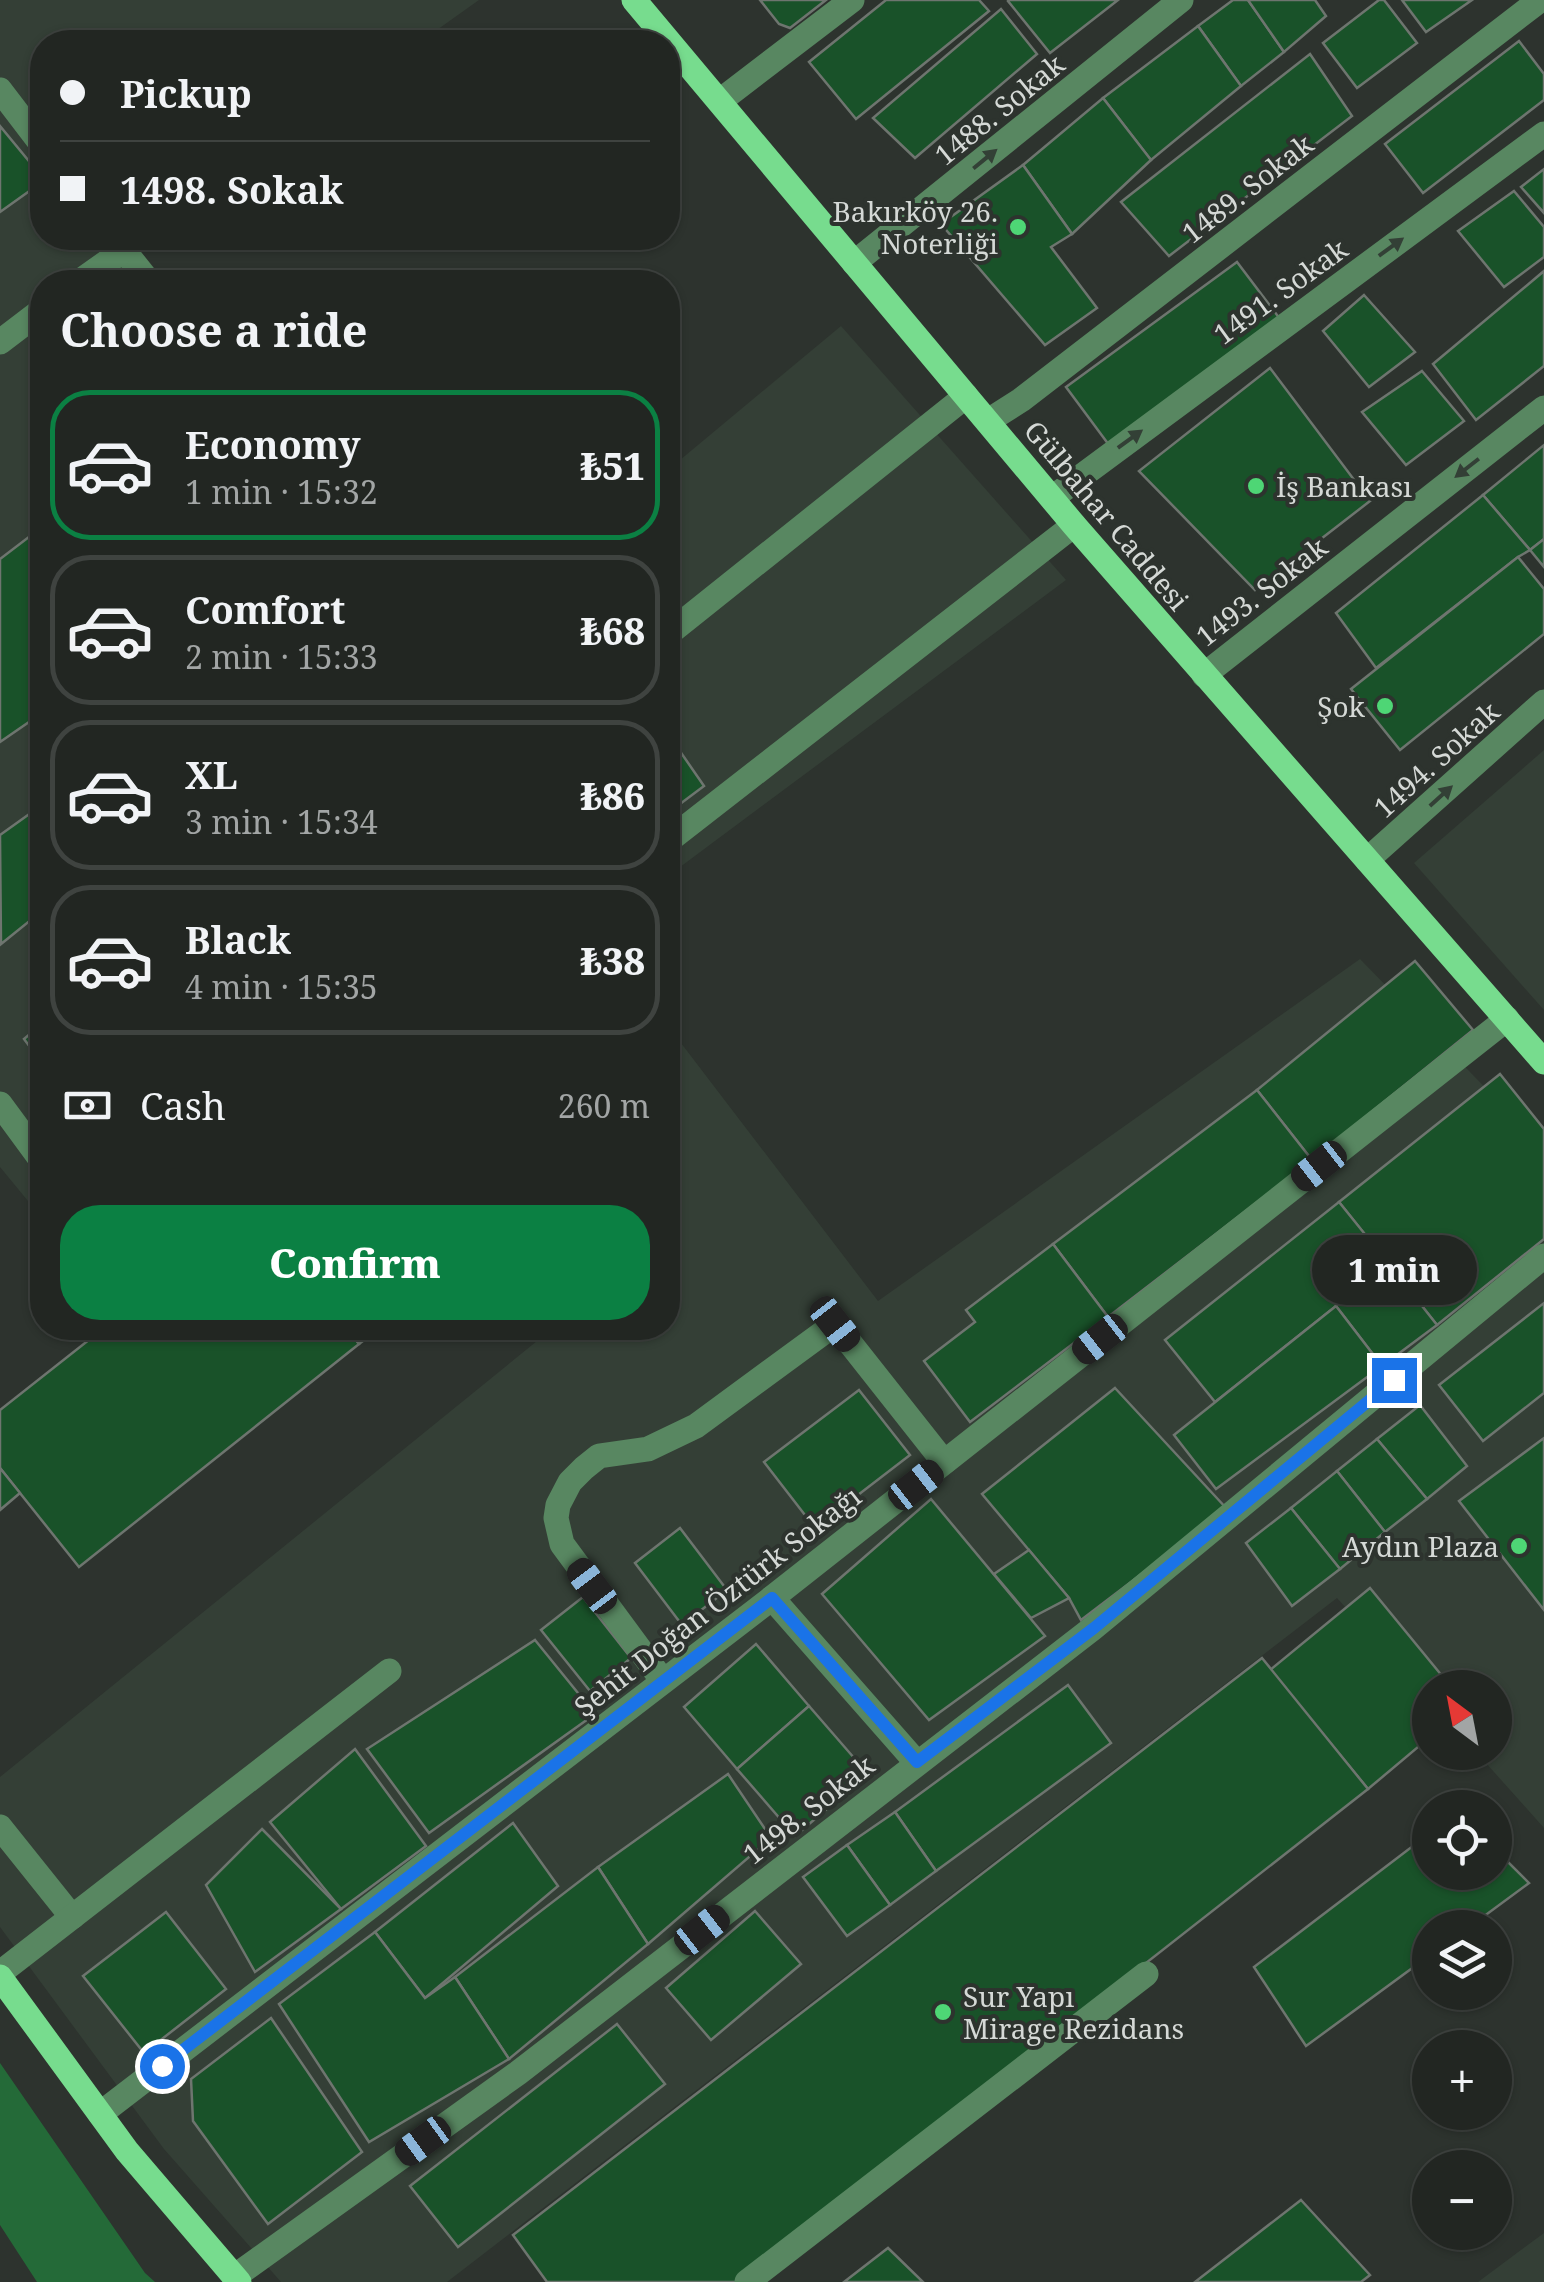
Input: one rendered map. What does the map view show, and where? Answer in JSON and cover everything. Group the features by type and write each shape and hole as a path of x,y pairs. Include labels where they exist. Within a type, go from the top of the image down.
{"main road":[{"name":"Gülbahar Caddesi","path":"634,0 660,30"},
{"name":"Gülbahar Caddesi","path":"680,54 1074,525 1544,1062"},
{"path":"0,1975 127,2151 236,2280"}],"street":[{"path":"720,101 852,0"},
{"name":"1488. Sokak","path":"854,264 1181,0"},
{"name":"1489. Sokak","path":"988,421 1542,1"},
{"path":"0,90 30,130"},
{"name":"1491. Sokak","path":"1052,498 1544,134"},
{"path":"92,270 113,250"},
{"path":"124,250 140,270"},
{"path":"0,342 30,319"},
{"path":"680,624 966,396"},
{"name":"1493. Sokak","path":"1204,675 1544,408"},
{"path":"680,832 1074,525"},
{"name":"1494. Sokak","path":"1367,860 1544,702"},
{"name":"Şehit Doğan Öztürk Sokağı","path":"100,2114 772,1598 1507,1018"},
{"path":"0,1104 30,1145"},
{"name":"1498. Sokak","path":"236,2280 518,2073 1094,1628 1544,1256"},
{"path":"664,1681 562,1544 556,1518 558,1505 570,1482 599,1456 648,1449 673,1439 835,1324 944,1462"},
{"path":"772,1598 917,1762"},
{"path":"0,1975 389,1671"},
{"path":"0,1828 72,1917"},
{"path":"747,2282 1146,1974"}],"shaded area":[{"path":"0,0 479,0 437,30 30,30 30,250 139,250 156,270 30,270 30,1203 0,1167"},
{"path":"841,326 1066,580 680,867 680,460"},
{"path":"1544,750 1544,1010 1414,863"},
{"path":"1360,959 1544,1148 1544,1828 1492,1770 1512,1770 1512,1670 1412,1670 1412,1681 1337,1598 447,2282 281,2282 164,2149 0,1927 0,1777 538,1340 680,1340 680,1042 878,1301"},
{"path":"1544,2233 1544,2282 1478,2282"}],"green space":[{"path":"0,2063 155,2282 37,2282 0,2225"}],"building":[{"path":"760,0 826,0 790,28 779,24"},
{"path":"886,0 979,0 989,11 856,119 809,62"},
{"path":"1009,0 1118,0 1050,53"},
{"path":"1233,0 1248,0 1284,52 1241,86 1198,26"},
{"path":"1248,0 1315,0 1326,16 1284,52"},
{"path":"1384,0 1417,43 1357,88 1323,43"},
{"path":"1402,0 1472,0 1426,32"},
{"path":"1001,9 1037,54 915,158 873,118"},
{"path":"1198,26 1241,86 1151,160 1103,98"},
{"path":"1519,41 1544,74 1544,100 1423,193 1385,144"},
{"path":"1310,54 1352,116 1169,256 1121,202"},
{"path":"1103,98 1151,160 1072,234 1023,165"},
{"path":"0,126 30,162 30,191 0,212"},
{"path":"1023,165 1072,234 1051,247 1097,308 1045,345 941,224"},
{"path":"1544,169 1544,213 1521,187"},
{"path":"1514,191 1544,227 1544,257 1504,287 1458,231"},
{"path":"1237,262 1280,319 1109,445 1066,387"},
{"path":"1544,271 1544,366 1476,420 1433,364"},
{"path":"1364,295 1415,352 1369,387 1323,331"},
{"name":"İş Bankası","path":"1270,368 1370,501 1255,590 1139,471"},
{"path":"1422,371 1464,421 1406,465 1362,412"},
{"path":"1544,445 1544,539 1530,550 1483,495"},
{"path":"1483,495 1530,550 1376,668 1336,613"},
{"path":"30,536 30,721 0,742 0,559"},
{"path":"1544,539 1544,567 1530,550"},
{"path":"1518,557 1544,589 1544,634 1400,750 1351,689"},
{"path":"680,751 704,786 680,804"},
{"path":"30,814 30,921 1,944 0,835"},
{"path":"1415,961 1473,1030 1312,1160 1257,1090"},
{"path":"1500,1074 1544,1129 1544,1239 1437,1325 1339,1202"},
{"path":"1257,1090 1312,1160 1108,1317 1053,1244"},
{"path":"1339,1202 1389,1264 1215,1402 1165,1340"},
{"path":"1053,1244 1108,1317 970,1422 924,1361 975,1322 966,1310"},
{"path":"1389,1264 1437,1325 1382,1366 1336,1306"},
{"path":"1544,1303 1544,1393 1483,1441 1439,1385"},
{"path":"1336,1306 1382,1366 1216,1489 1174,1435"},
{"path":"89,1340 356,1340 359,1344 79,1567 0,1468 0,1410"},
{"path":"1115,1388 1227,1509 1081,1620 1069,1598 982,1494"},
{"path":"859,1390 910,1455 815,1528 764,1462"},
{"path":"1420,1405 1467,1466 1427,1499 1377,1439"},
{"name":"Aydın Plaza","path":"1544,1438 1544,1610 1459,1501"},
{"path":"1377,1439 1427,1499 1385,1532 1337,1471"},
{"path":"0,1468 20,1493 0,1510"},
{"path":"1337,1471 1385,1532 1340,1569 1291,1508"},
{"path":"931,1499 1045,1636 929,1720 822,1594"},
{"path":"1291,1508 1340,1569 1292,1606 1246,1543"},
{"path":"680,1528 727,1590 682,1625 635,1563"},
{"path":"1029,1550 1069,1598 1031,1618 994,1574"},
{"path":"1370,1588 1437,1670 1412,1670 1412,1752 1368,1789 1270,1670"},
{"path":"583,1597 631,1658 590,1691 541,1630"},
{"path":"535,1640 595,1714 429,1833 367,1749"},
{"path":"756,1644 809,1706 737,1769 684,1707"},
{"name":"Sur Yapı Mirage Rezidans","path":"1262,1658 1368,1789 739,2282 547,2282 513,2235"},
{"path":"1068,1685 1111,1743 936,1871 895,1812"},
{"path":"809,1706 868,1774 795,1836 737,1769"},
{"path":"355,1749 426,1846 341,1909 270,1822"},
{"path":"728,1774 771,1838 648,1944 598,1867"},
{"path":"895,1812 936,1871 890,1905 847,1845"},
{"path":"513,1823 558,1886 425,1998 375,1932"},
{"path":"262,1829 341,1909 255,1972 206,1885"},
{"path":"847,1845 890,1905 847,1936 803,1877"},
{"path":"1412,1847 1412,1890 1512,1890 1512,1866 1529,1883 1492,1910 1412,1910 1412,1968 1306,2046 1254,1967"},
{"path":"598,1867 648,1944 509,2059 455,1977"},
{"path":"755,1911 801,1964 711,2040 666,1988"},
{"path":"166,1912 226,1989 144,2053 83,1976"},
{"path":"375,1932 425,1998 455,1977 509,2059 369,2142 279,2004"},
{"path":"271,2018 362,2152 268,2224 193,2121 191,2079"},
{"path":"617,2024 665,2084 458,2247 410,2186"},
{"path":"1301,2200 1370,2275 1361,2282 1195,2282"},
{"path":"888,2248 923,2282 844,2282"}],"place":[{"name":"Bakırköy 26. Noterliği","path":"1018,227"},
{"name":"İş Bankası","path":"1256,486"},
{"name":"Şok","path":"1385,706"},
{"name":"Aydın Plaza","path":"1519,1546"},
{"name":"Sur Yapı Mirage Rezidans","path":"943,2012"}],"route":[{"path":"162,2066 772,1598 917,1762 1094,1628 1394,1380"}]}
